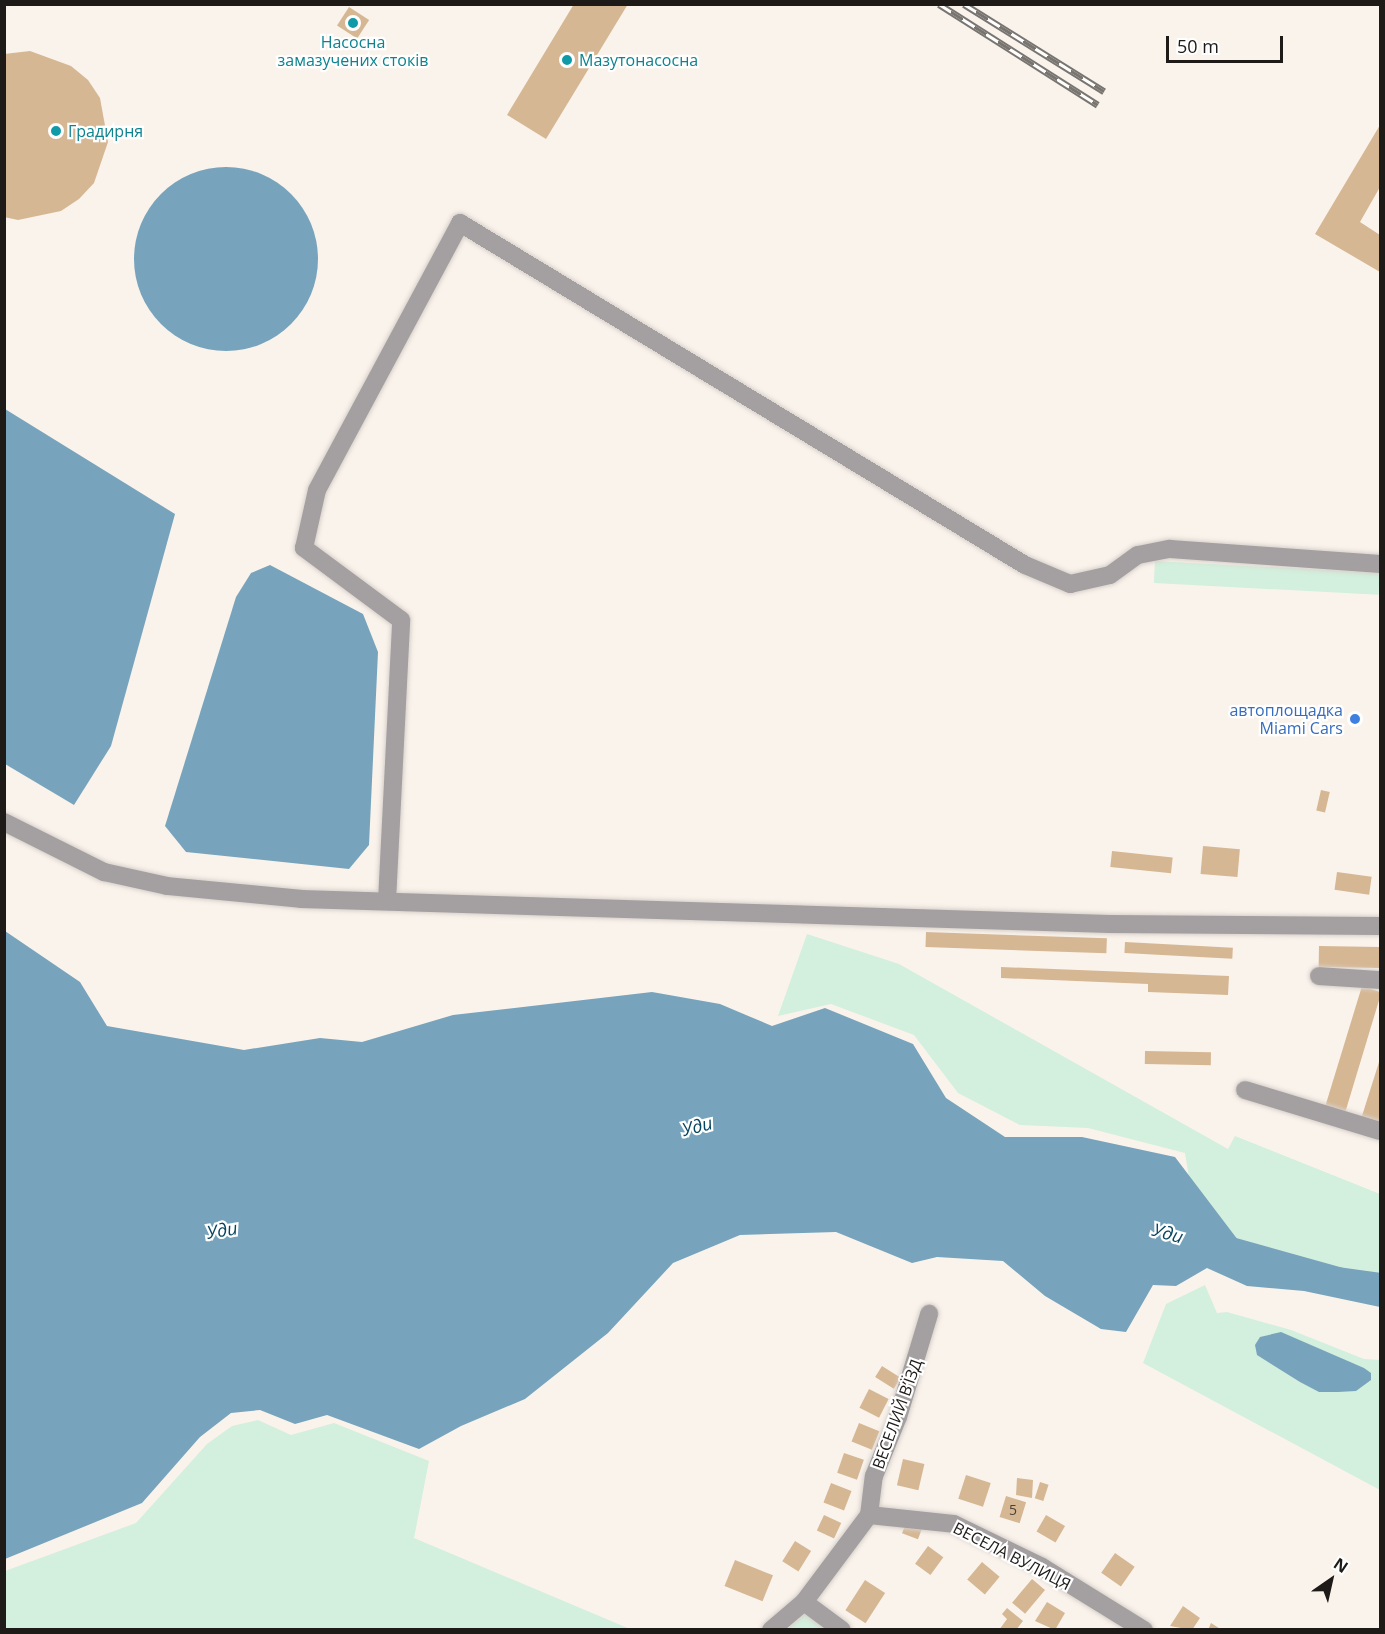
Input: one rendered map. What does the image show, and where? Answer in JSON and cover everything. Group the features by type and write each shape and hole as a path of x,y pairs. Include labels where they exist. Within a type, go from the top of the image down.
{"street":[{"path":"387,901 401,620 304,548 317,490 460,223 1025,565 1070,584 1110,575 1138,555 1170,549 1380,564"},
{"path":"4,822 104,872 166,886 300,899 1144,925 1380,926"},
{"path":"1319,976 1380,980"},
{"path":"1245,1090 1380,1131"},
{"name":"ВЕСЕЛИЙ В’ЇЗД","path":"869,1515 874,1476 901,1407 929,1314"},
{"path":"771,1629 804,1602 869,1515"},
{"name":"ВЕСЕЛА ВУЛИЦЯ","path":"869,1515 954,1524 1042,1568 1144,1629"},
{"path":"804,1602 842,1629"}],"green space":[{"path":"1155,561 1380,573 1379,595 1154,583"},
{"path":"807,934 899,964 1228,1149 1235,1136 1380,1194 1380,1282 1286,1259 1197,1226 1185,1153 1088,1128 1020,1125 958,1093 914,1035 831,1004 778,1016"},
{"path":"1205,1285 1217,1313 1227,1312 1291,1330 1364,1359 1380,1360 1380,1490 1143,1363 1166,1304"},
{"path":"258,1420 291,1435 334,1423 429,1461 414,1538 630,1629 5,1629 5,1571 136,1523 207,1444 232,1426"},
{"path":"807,1612 832,1630 786,1630"}],"water":[{"path":"226,167 261,174 291,194 311,224 318,259 311,294 291,324 261,344 226,351 191,344 161,324 141,294 134,259 141,224 161,194 191,174"},
{"path":"5,409 175,514 111,746 74,805 5,764"},
{"path":"270,565 363,614 378,652 369,845 349,869 186,852 165,826 236,597 251,573"},
{"path":"5,931 80,982 107,1026 244,1050 320,1038 362,1042 453,1015 652,992 720,1004 772,1026 825,1008 913,1044 946,1098 1005,1137 1082,1137 1175,1157 1241,1244 1270,1265 1380,1283 1380,1307 1304,1291 1247,1286 1207,1268 1176,1286 1153,1285 1126,1332 1101,1329 1045,1296 1003,1261 937,1257 912,1263 836,1232 740,1235 673,1263 608,1333 525,1399 461,1426 419,1449 327,1415 295,1424 260,1410 231,1413 200,1437 142,1503 5,1559"},
{"path":"1281,1332 1364,1368 1371,1373 1371,1380 1356,1391 1338,1392 1319,1392 1300,1382 1257,1355 1255,1345 1260,1337"}],"building":[{"name":"Мазутонасосна","path":"574,4 628,4 546,139 507,115"},
{"name":"Насосна замазучених стоків","path":"349,7 369,20 357,39 337,25"},
{"name":"Градирня","path":"30,51 71,66 88,80 100,98 108,142 94,183 79,199 61,211 18,220 4,217 4,54"},
{"path":"1380,125 1380,187 1360,222 1380,235 1380,272 1315,234"},
{"path":"1321,790 1330,792 1325,812 1316,810"},
{"path":"1203,846 1240,849 1237,877 1201,874"},
{"path":"1112,851 1173,857 1171,873 1110,867"},
{"path":"1337,872 1372,877 1369,895 1334,890"},
{"path":"926,932 1107,938 1106,953 925,947"},
{"path":"1125,942 1233,948 1232,959 1124,953"},
{"path":"1319,946 1380,947 1380,968 1319,967"},
{"path":"1001,967 1229,976 1228,995 1148,992 1148,984 1001,978"},
{"path":"1362,986 1380,992 1380,997 1345,1113 1325,1107"},
{"path":"1145,1051 1211,1052 1211,1065 1145,1064"},
{"path":"1380,1059 1380,1119 1379,1125 1361,1119"},
{"path":"882,1366 901,1378 894,1389 875,1377"},
{"path":"869,1389 889,1399 879,1418 859,1408"},
{"path":"859,1423 879,1431 872,1450 852,1442"},
{"path":"844,1453 864,1460 857,1480 837,1473"},
{"path":"903,1459 924,1464 918,1490 897,1485"},
{"path":"966,1475 991,1483 983,1507 958,1499"},
{"path":"1017,1478 1033,1480 1032,1498 1016,1495"},
{"path":"1040,1482 1049,1485 1043,1501 1035,1498"},
{"path":"831,1483 852,1491 844,1510 823,1503"},
{"path":"1006,1496 1026,1502 1020,1523 1000,1517"},
{"path":"824,1515 841,1523 834,1538 817,1530"},
{"path":"1046,1515 1065,1526 1056,1542 1036,1531"},
{"path":"906,1523 922,1529 918,1539 902,1533"},
{"path":"795,1541 811,1551 798,1571 782,1561"},
{"path":"928,1546 943,1557 930,1575 915,1564"},
{"path":"1115,1553 1135,1567 1121,1586 1101,1573"},
{"path":"735,1560 773,1575 763,1601 725,1586"},
{"path":"982,1562 1000,1577 985,1594 967,1580"},
{"path":"1032,1579 1045,1590 1025,1614 1012,1603"},
{"path":"865,1580 885,1593 866,1623 845,1610"},
{"path":"1047,1602 1065,1613 1055,1630 1035,1621"},
{"path":"1183,1606 1200,1618 1192,1630 1170,1626"},
{"path":"1007,1608 1023,1621 1016,1630 999,1630 1007,1619 1002,1614"},
{"path":"1211,1623 1222,1630 1208,1630"}],"waterway":[{"name":"Уди","path":"1227,1250 1338,1281 1380,1287"}],"railway":[{"path":"939,4 1098,105"},
{"path":"964,4 1104,91"}],"place":[{"name":"Насосна замазучених стоків","path":"353,23"},
{"name":"Мазутонасосна","path":"567,60"},
{"name":"Градирня","path":"56,131"},
{"name":"автоплощадка Miami Cars","path":"1355,719"}]}
